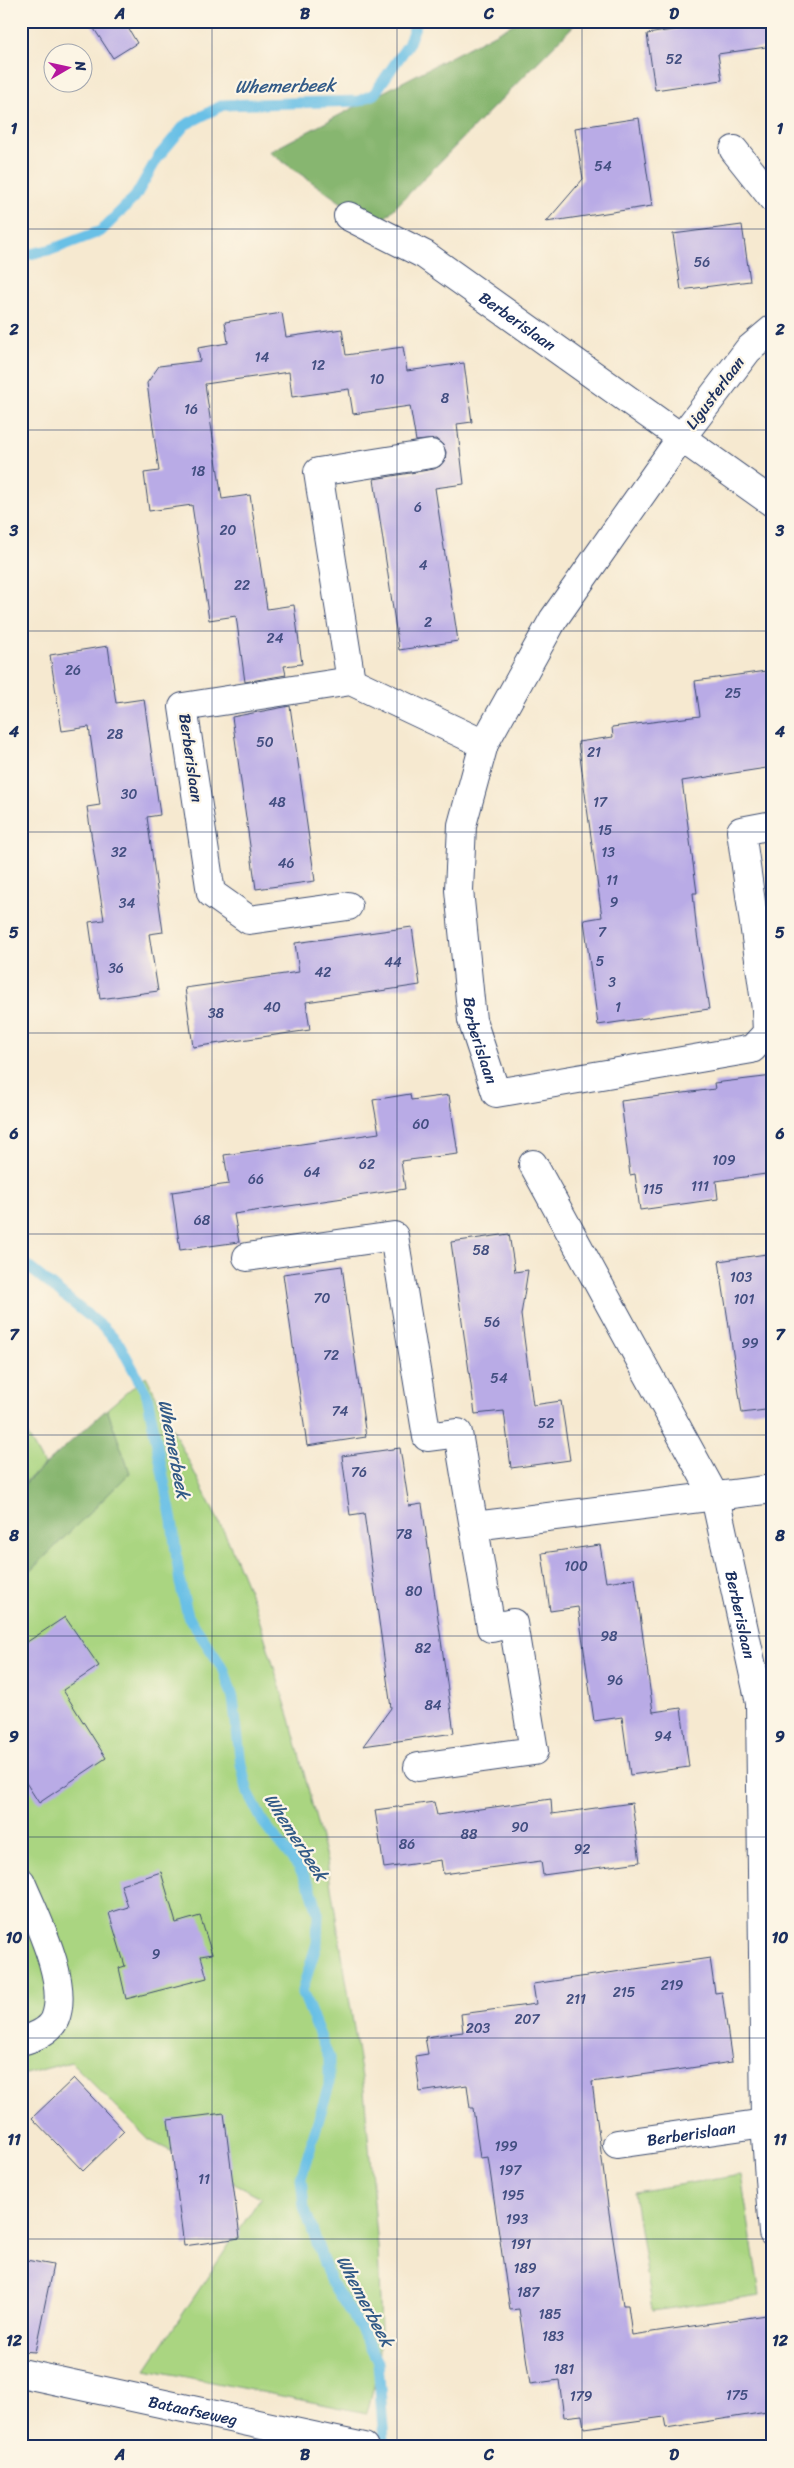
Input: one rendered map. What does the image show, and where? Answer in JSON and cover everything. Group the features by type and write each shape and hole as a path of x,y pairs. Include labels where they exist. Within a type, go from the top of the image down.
{"street":[{"path":"734,150 773,198"},
{"name":"Berberislaan","path":"348,216 425,255 773,503"},
{"name":"Ligusterlaan","path":"681,438 748,350 773,329"},
{"name":"Berberislaan","path":"681,438 553,620 484,744 462,826 458,890 472,1020 496,1092 752,1049 768,1033 770,1008 763,921 741,831 773,826"},
{"path":"431,454 318,472 351,681 484,744"},
{"name":"Berberislaan","path":"348,906 249,920 211,893 183,706 351,681"},
{"name":"Berberislaan","path":"533,1164 715,1497 760,1703 765,2123 773,2233"},
{"path":"247,1257 394,1236 427,1437 458,1433 491,1628 513,1623 534,1751 418,1767"},
{"path":"474,1526 773,1489"},
{"path":"21,1882 29,1925 55,1964 58,1997 55,2020 37,2037 21,2041"},
{"name":"Berberislaan","path":"617,2144 765,2123"},
{"name":"Bataafseweg","path":"21,2373 364,2447"}],"green space":[{"path":"519,21 578,21 376,227 269,152"},
{"path":"146,1376 228,1540 255,1606 290,1719 327,1862 364,2090 378,2247 381,2331 379,2365 367,2413 146,2369 261,2197 149,2140 71,2062 21,2075 21,1580 130,1473 107,1409"},
{"path":"107,1409 130,1473 21,1580 21,1487"},
{"path":"21,1423 44,1465 21,1486"},
{"path":"741,2175 760,2295 653,2311 634,2192"}],"building":[{"path":"89,21 124,21 137,43 113,58"},
{"path":"731,21 773,21 773,46 718,54 722,80 655,90 647,34"},
{"path":"639,118 652,206 546,222 583,179 575,128"},
{"path":"742,225 750,281 681,290 673,234"},
{"path":"282,313 286,337 342,329 346,355 403,347 407,371 464,363 472,422 457,424 464,484 435,488 458,641 399,650 374,479 434,469 445,460 446,452 443,445 436,439 416,441 410,406 353,414 349,389 292,397 289,372 205,384 222,499 250,495 267,609 294,605 302,664 284,666 286,675 245,682 236,616 209,620 192,505 149,511 144,473 159,471 147,383 159,366 200,361 198,348 228,343 225,322"},
{"path":"108,646 116,703 144,699 160,815 147,817 163,932 149,934 158,991 100,999 89,922 104,920 87,807 100,805 89,727 62,731 50,655"},
{"path":"773,670 773,767 682,781 697,893 693,893 697,934 709,1009 598,1025 584,920 602,917 578,742 613,737 612,727 700,716 695,681"},
{"path":"290,706 315,881 256,889 232,717"},
{"path":"412,927 420,985 306,1002 310,1030 193,1047 185,988 299,972 295,943"},
{"path":"773,1076 773,1173 716,1181 718,1199 640,1210 635,1174 630,1175 621,1101 715,1089 714,1083"},
{"path":"410,1094 411,1100 449,1095 458,1154 401,1161 405,1189 234,1214 239,1242 180,1250 172,1192 229,1184 224,1155 379,1133 373,1100"},
{"path":"509,1234 515,1272 528,1270 521,1315 533,1405 561,1401 570,1460 511,1468 504,1411 475,1414 451,1242"},
{"path":"773,1253 773,1409 742,1413 719,1261"},
{"path":"342,1266 366,1437 307,1446 283,1274"},
{"path":"400,1448 409,1506 422,1504 454,1733 363,1746 391,1708 364,1513 350,1515 342,1456"},
{"path":"600,1545 606,1582 635,1578 653,1712 681,1708 689,1767 630,1775 622,1717 594,1721 578,1607 550,1611 542,1553"},
{"path":"65,1617 99,1666 63,1690 106,1758 39,1803 21,1775 21,1646"},
{"path":"551,1799 552,1814 632,1803 640,1862 543,1875 541,1861 443,1874 441,1860 384,1868 375,1810 434,1802 437,1815"},
{"path":"161,1872 176,1923 200,1916 212,1954 201,1956 207,1978 126,1999 119,1968 125,1966 109,1913 128,1907 121,1885"},
{"path":"710,1958 715,1993 722,1992 732,2062 592,2082 608,2206 623,2305 628,2305 632,2335 773,2314 773,2411 666,2428 664,2417 584,2428 582,2415 564,2417 559,2380 530,2384 519,2309 510,2310 488,2157 480,2158 473,2108 470,2108 467,2085 420,2092 415,2056 428,2054 425,2037 463,2032 461,2014 536,2004 533,1984"},
{"path":"74,2078 124,2131 83,2171 32,2118"},
{"path":"224,2113 240,2238 184,2246 168,2120"},
{"path":"21,2259 53,2265 35,2352 21,2351"}],"waterway":[{"name":"Whemerbeek","path":"21,256 53,249 101,231 135,197 158,157 185,125 223,105 359,101 374,94 408,45 417,21"},
{"name":"Whemerbeek","path":"21,1261 104,1328 120,1345 147,1395 172,1521 180,1583 188,1616 224,1670 233,1698 241,1764 248,1793 263,1822 299,1867 311,1889 318,1913 317,1943 302,1991 329,2058 329,2085 301,2178 304,2207 330,2280 361,2329 378,2362 384,2441"}]}
